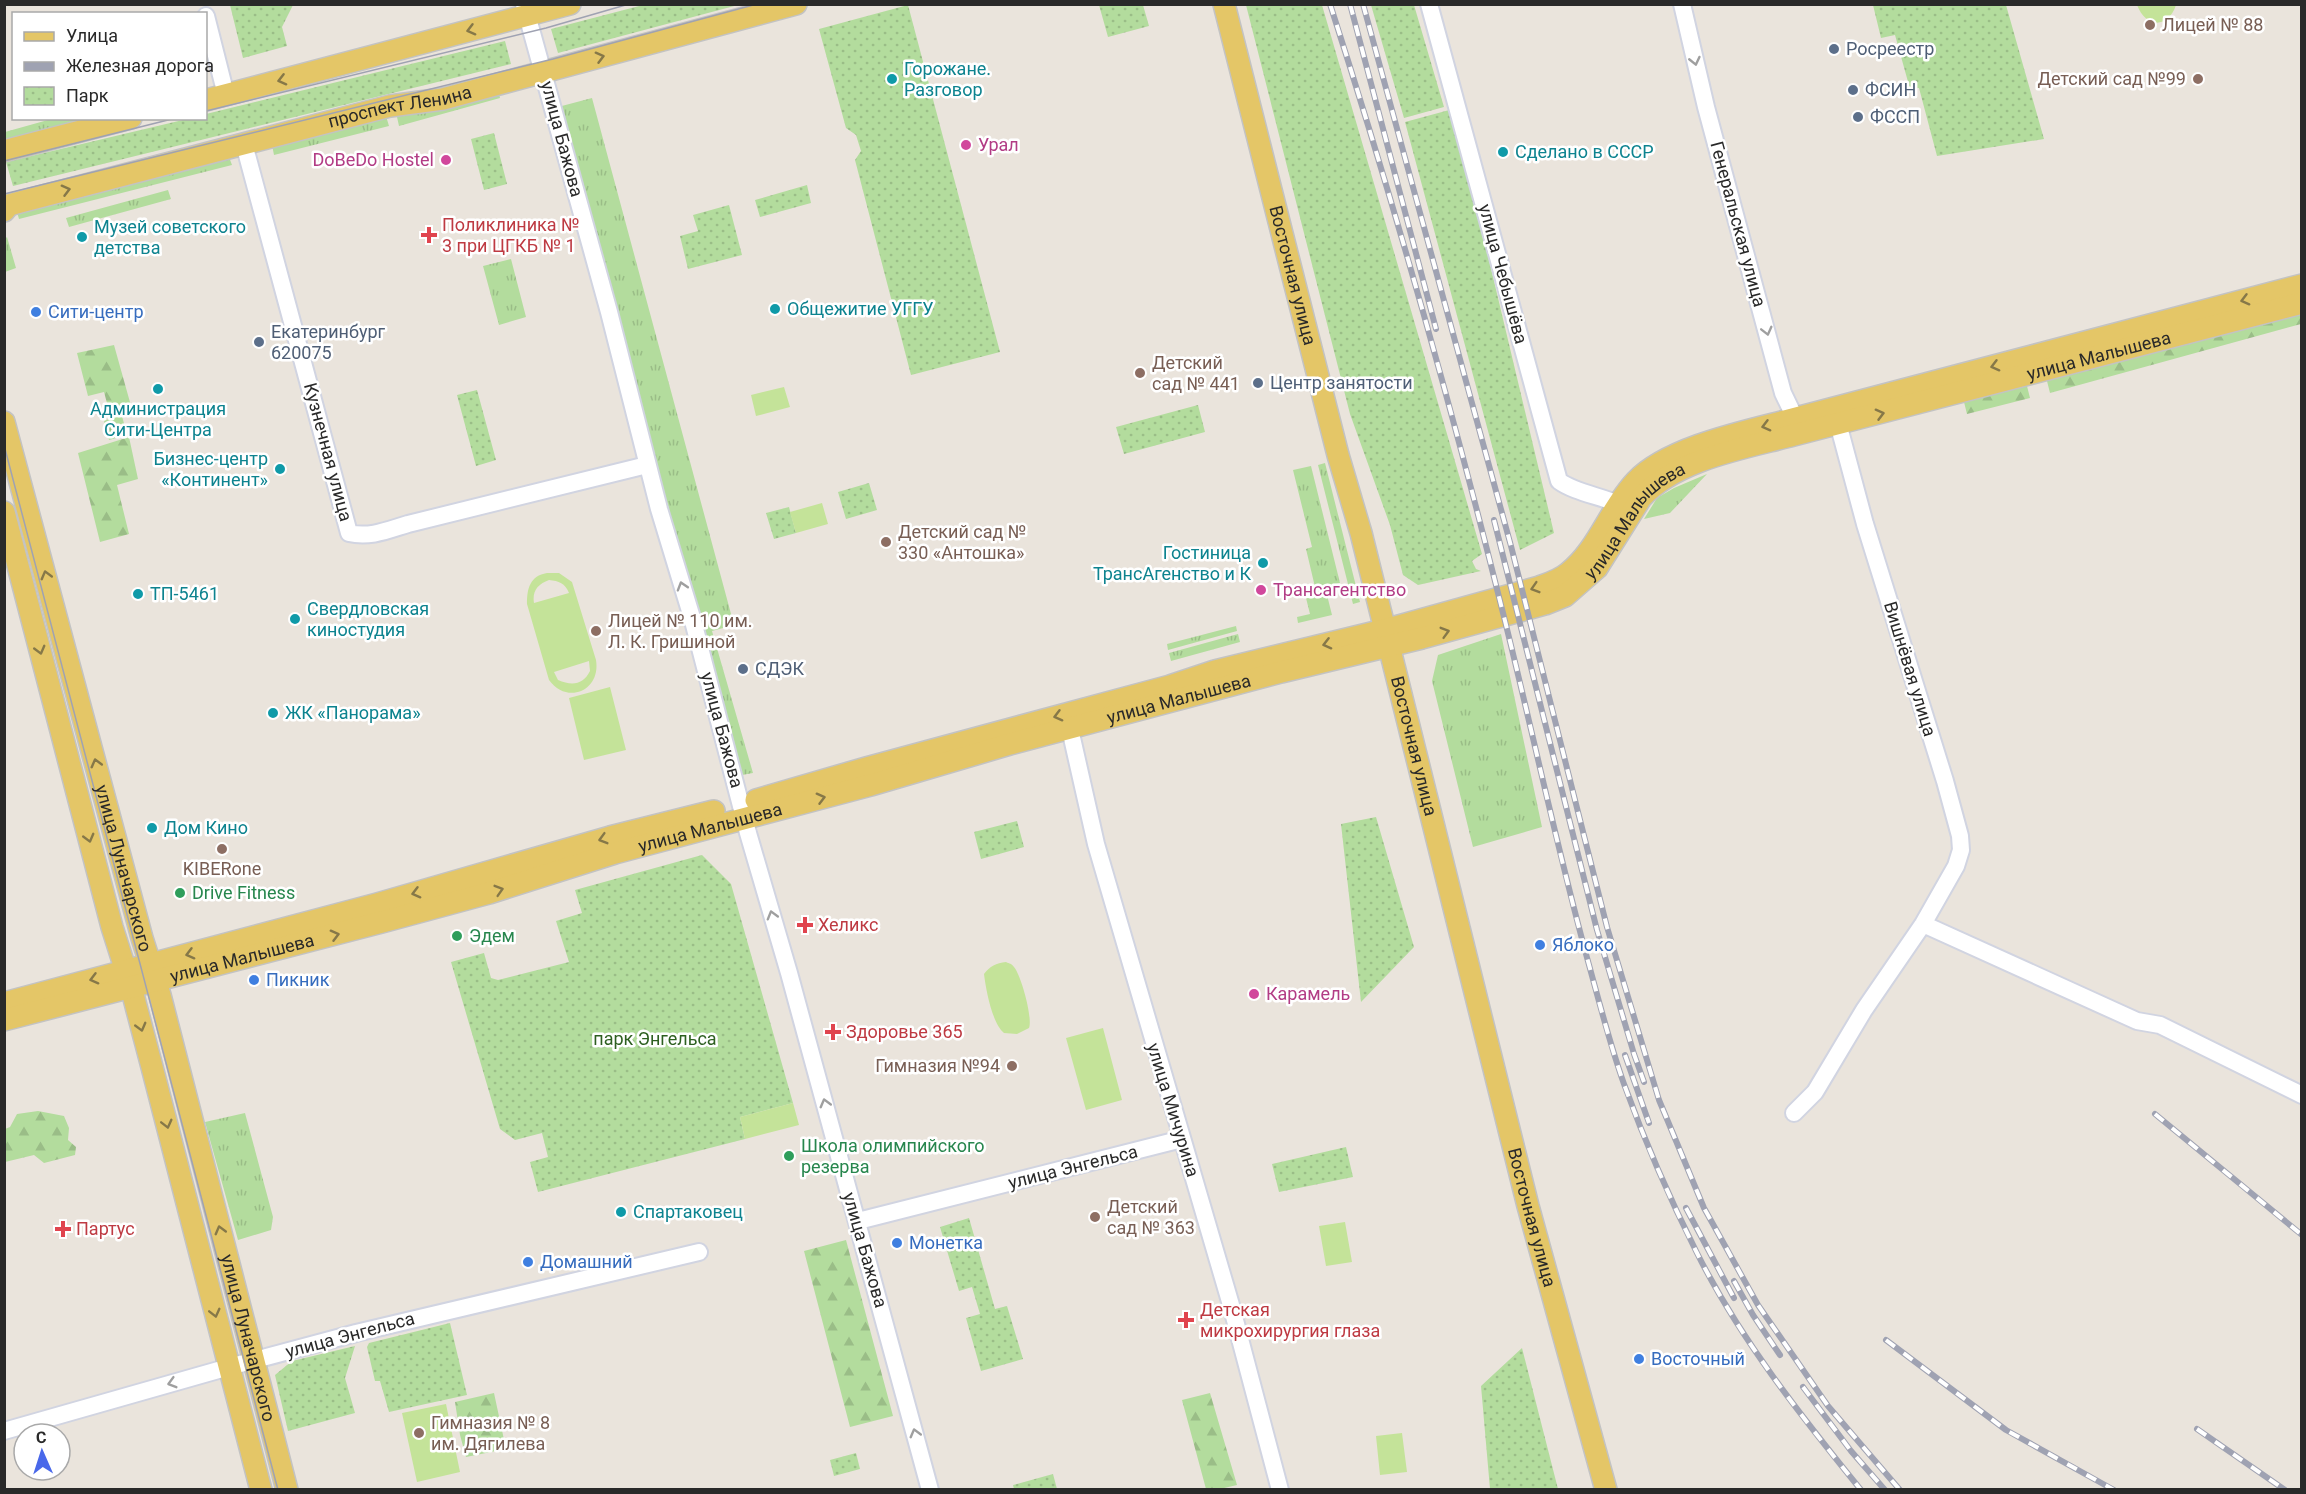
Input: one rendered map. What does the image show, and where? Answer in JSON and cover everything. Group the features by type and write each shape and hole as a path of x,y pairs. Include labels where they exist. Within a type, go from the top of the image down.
{"main road":[{"path":"216,97 526,10 570,4"},
{"name":"проспект Ленина","path":"4,211 9,205 390,106 443,99 796,4"},
{"name":"Восточная улица","path":"1224,4 1338,455 1361,533 1525,1195 1606,1490"},
{"path":"4,151 123,120"},
{"name":"улица Малышева","path":"4,1003 129,979 478,896 743,811 1215,671 1386,638 1422,638 1535,607 1565,596 1597,568 1641,498 1650,489 1679,470 1702,461 1816,430 1836,416 2301,285"},
{"name":"улица Малышева","path":"743,811 871,785 1281,672 1559,580 1570,573 1584,558 1618,504 1637,480 1668,459 1722,438 1795,418 1836,416 2301,303"},
{"name":"улица Луначарского","path":"4,422 142,938 154,973 287,1490"},
{"name":"улица Луначарского","path":"4,512 112,927 129,979 261,1490"},
{"name":"улица Малышева","path":"4,1020 129,979"}],"street":[{"name":"улица Чебышёва","path":"1429,4 1559,481 1567,487 1602,496 1618,504"},
{"name":"Генеральская улица","path":"1682,4 1706,107 1780,383 1795,418"},
{"name":"улица Бажова","path":"526,10 609,312 647,465 696,630 743,811 858,1221 930,1490"},
{"path":"207,30 216,97"},
{"name":"Кузнечная улица","path":"244,144 349,533 360,536 374,535 408,524 647,465"},
{"name":"Вишнёвая улица","path":"1794,1113 1815,1092 1864,1010 1923,924 1956,866 1960,850 1960,836 1944,778 1865,524 1836,416"},
{"path":"1795,418 1816,430"},
{"name":"улица Мичурина","path":"1070,729 1098,852 1244,1353 1280,1490"},
{"path":"1923,924 2127,1017 2160,1025 2301,1095"},
{"name":"улица Энгельса","path":"858,1221 1182,1139"},
{"name":"улица Энгельса","path":"4,1431 229,1367 436,1313 699,1252"}],"green space":[{"path":"230,5 293,5 282,27 287,46 243,58"},
{"path":"643,5 738,5 558,53 551,29"},
{"path":"908,5 1000,352 911,375 855,160 861,151 856,135 846,128 819,29"},
{"path":"1099,5 1143,5 1149,26 1108,37"},
{"path":"1246,5 1322,5 1482,554 1472,561 1476,569 1481,571 1418,585 1403,575 1390,525 1350,414"},
{"path":"1371,5 1414,5 1444,107 1404,118"},
{"path":"1873,5 2006,5 2044,139 1937,156 1919,88 1910,89 1895,35 1881,38"},
{"path":"2137,5 2176,5 2168,18 2157,23 2146,18"},
{"path":"505,41 511,64 13,186 6,162 183,120 207,120 207,114"},
{"path":"498,90 500,98 399,126 397,117"},
{"path":"592,98 734,625 712,631 753,773 742,775 558,107"},
{"path":"1453,109 1554,533 1520,550 1405,122"},
{"path":"386,116 389,126 274,155 272,145"},
{"path":"48,120 80,120 5,140 5,132"},
{"path":"494,133 507,184 484,190 471,139"},
{"path":"229,157 232,165 19,219 17,212"},
{"path":"807,185 811,203 760,217 755,200"},
{"path":"168,190 171,199 69,227 66,218"},
{"path":"729,205 742,255 688,269 680,236 698,231 693,215"},
{"path":"7,237 16,268 5,272 5,239"},
{"path":"511,259 526,317 499,325 483,266"},
{"path":"2301,314 2301,324 2050,393 2047,381"},
{"path":"114,345 133,413 122,416 127,435 109,440 104,421 111,418 104,392 88,396 77,353"},
{"path":"2027,386 2030,398 1967,414 1964,402"},
{"path":"784,387 790,407 756,416 751,395"},
{"path":"477,390 496,460 476,466 457,395"},
{"path":"1198,405 1205,432 1124,454 1116,427"},
{"path":"129,437 138,479 117,485 129,534 100,542 78,453"},
{"path":"1325,463 1360,602 1353,604 1318,465"},
{"path":"1311,466 1340,583 1325,587 1332,615 1298,623 1297,617 1310,614 1304,590 1315,587 1306,549 1312,547 1293,470"},
{"path":"1707,474 1670,513 1644,519 1657,498"},
{"path":"869,483 877,510 846,519 838,492"},
{"path":"822,503 828,524 796,533 790,512"},
{"path":"789,507 796,533 774,539 766,513"},
{"path":"559,573 572,582 596,660 593,680 581,691 565,692 556,688 549,680 527,604 531,584 541,575","holes":["549,580 561,583 569,593 534,603 537,588","589,661 590,671 584,679 577,683 558,680 554,672"]},
{"path":"1236,626 1237,631 1168,650 1167,644"},
{"path":"1238,634 1240,642 1171,661 1169,653"},
{"path":"1501,634 1542,827 1473,847 1432,681 1438,655"},
{"path":"610,687 626,750 584,760 569,698"},
{"path":"1376,817 1414,947 1361,1002 1341,824"},
{"path":"1017,821 1024,847 981,859 974,832"},
{"name":"парк Энгельса","path":"702,855 731,884 793,1103 740,1117 745,1139 538,1192 530,1162 548,1157 542,1133 515,1140 500,1129 451,962 484,953 491,978 498,980 569,962 556,921 582,913 575,890"},
{"path":"1006,962 1012,965 1020,978 1029,1015 1029,1028 1017,1034 1004,1033 996,1022 985,981 984,974 989,969 996,964"},
{"path":"1103,1028 1122,1100 1086,1110 1066,1038"},
{"path":"793,1103 799,1125 745,1139 740,1117"},
{"path":"38,1111 64,1116 69,1128 68,1140 76,1147 75,1155 44,1163 34,1155 5,1162 5,1129 10,1127 17,1114"},
{"path":"245,1113 273,1217 271,1230 238,1240 205,1122"},
{"path":"1346,1147 1353,1177 1279,1192 1272,1164"},
{"path":"969,1218 995,1309 1007,1306 1023,1359 981,1371 966,1318 980,1314 972,1287 959,1291 940,1227"},
{"path":"1345,1222 1352,1262 1326,1266 1319,1226"},
{"path":"846,1240 893,1416 850,1427 804,1251"},
{"path":"450,1323 467,1395 389,1412 380,1381 375,1381 367,1347 369,1343"},
{"path":"355,1346 345,1378 355,1413 288,1431 275,1375 292,1361"},
{"path":"1522,1348 1558,1489 1490,1489 1481,1386"},
{"path":"494,1393 506,1449 466,1457 455,1402"},
{"path":"1210,1393 1237,1485 1220,1489 1206,1489 1182,1400"},
{"path":"446,1404 460,1472 417,1482 402,1413"},
{"path":"1402,1433 1407,1472 1380,1475 1376,1436"},
{"path":"856,1453 860,1469 834,1476 830,1460"},
{"path":"1053,1474 1057,1489 1014,1489 1013,1485"}],"tram line":[{"path":"207,111 546,28 629,4"},
{"path":"4,194 553,59 757,4"},
{"path":"4,161 168,120"},
{"path":"4,445 278,1490"}],"railway":[{"path":"1330,4 1376,151 1440,373 1499,597 1574,910 1624,1084 1668,1191 1697,1253 1732,1316 1773,1376 1861,1490"},
{"path":"1350,4 1436,329"},
{"path":"1363,4 1511,546 1607,927 1659,1100 1704,1208 1758,1305 1828,1406 1900,1490"},
{"path":"1494,520 1597,930 1644,1082"},
{"path":"1625,1055 1649,1123"},
{"path":"2155,1114 2302,1235"},
{"path":"1686,1208 1734,1298"},
{"path":"1734,1281 1753,1315 1780,1355"},
{"path":"1886,1340 2006,1430 2114,1490"},
{"path":"1803,1387 1851,1451 1885,1490"},
{"path":"2197,1429 2285,1490"}],"place":[{"name":"Лицей № 88","path":"2150,25"},
{"name":"Росреестр","path":"1834,49"},
{"name":"Горожане. Разговор","path":"892,79"},
{"name":"Детский сад №99","path":"2198,79"},
{"name":"ФСИН","path":"1853,90"},
{"name":"ФССП","path":"1858,117"},
{"name":"Урал","path":"966,145"},
{"name":"Сделано в СССР","path":"1503,152"},
{"name":"DoBeDo Hostel","path":"446,160"},
{"name":"Поликлиника № 3 при ЦГКБ № 1","path":"429,235"},
{"name":"Музей советского детства","path":"82,237"},
{"name":"Общежитие УГГУ","path":"775,309"},
{"name":"Сити-центр","path":"36,312"},
{"name":"Екатеринбург 620075","path":"259,342"},
{"name":"Детский сад № 441","path":"1140,373"},
{"name":"Центр занятости","path":"1258,383"},
{"name":"Администрация Сити-Центра","path":"158,389"},
{"name":"Бизнес-центр «Континент»","path":"280,469"},
{"name":"Детский сад № 330 «Антошка»","path":"886,542"},
{"name":"Гостиница ТрансАгенство и К","path":"1263,563"},
{"name":"Трансагентство","path":"1261,590"},
{"name":"ТП-5461","path":"138,594"},
{"name":"Свердловская киностудия","path":"295,619"},
{"name":"Лицей № 110 им. Л. К. Гришиной","path":"596,631"},
{"name":"СДЭК","path":"743,669"},
{"name":"ЖК «Панорама»","path":"273,713"},
{"name":"Дом Кино","path":"152,828"},
{"name":"KIBERone","path":"222,849"},
{"name":"Drive Fitness","path":"180,893"},
{"name":"Хеликс","path":"805,925"},
{"name":"Эдем","path":"457,936"},
{"name":"Яблоко","path":"1540,945"},
{"name":"Пикник","path":"254,980"},
{"name":"Карамель","path":"1254,994"},
{"name":"Здоровье 365","path":"833,1032"},
{"name":"Гимназия №94","path":"1012,1066"},
{"name":"Школа олимпийского резерва","path":"789,1156"},
{"name":"Спартаковец","path":"621,1212"},
{"name":"Детский сад № 363","path":"1095,1217"},
{"name":"Партус","path":"63,1229"},
{"name":"Монетка","path":"897,1243"},
{"name":"Домашний","path":"528,1262"},
{"name":"Детская микрохирургия глаза","path":"1186,1320"},
{"name":"Восточный","path":"1639,1359"},
{"name":"Гимназия № 8 им. Дягилева","path":"419,1433"}]}
